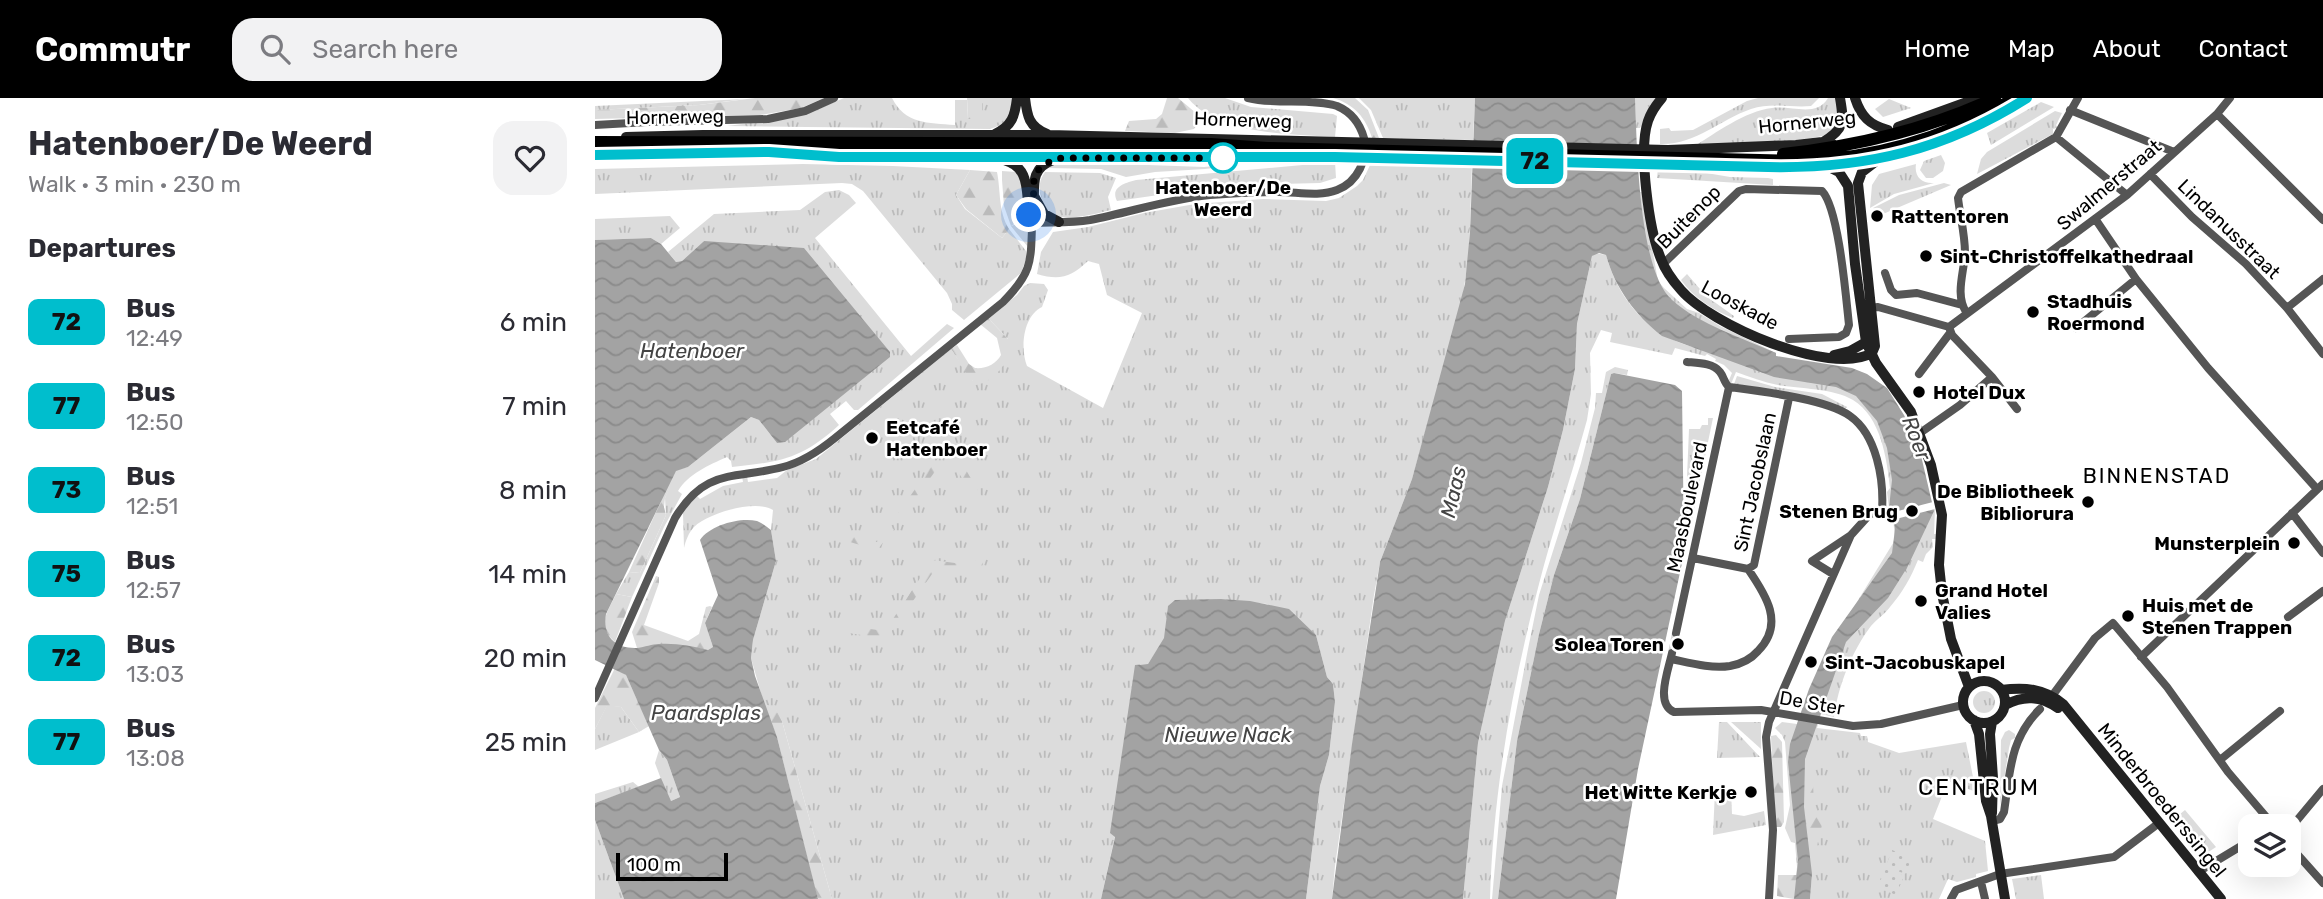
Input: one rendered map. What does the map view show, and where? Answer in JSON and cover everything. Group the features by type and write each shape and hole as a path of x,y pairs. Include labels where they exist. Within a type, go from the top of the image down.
{"main road":[{"path":"994,134 1007,128 1013,120 1017,98"},
{"path":"1025,98 1031,124 1049,135"},
{"name":"Looskade","path":"1662,98 1648,121 1644,156 1646,185 1656,246 1663,264 1683,293 1702,309 1790,351 1856,360 1872,354"},
{"path":"1822,143 1841,127 1840,98"},
{"path":"1855,98 1867,121 1888,130"},
{"name":"Hornerweg","path":"1668,157 1822,143 1888,130 1934,116 1977,98"},
{"path":"1856,150 1932,124 1995,98"},
{"path":"1856,150 1890,150 1942,134 2015,98"},
{"name":"Hornerweg","path":"1668,157 1768,167 1826,166 1878,160 1947,140 2027,98"},
{"name":"Hornerweg","path":"595,141 644,136 994,134 1205,138 1335,150"},
{"name":"Hornerweg","path":"595,141 1211,144 1335,150 1802,161 1856,150"},
{"name":"Hornerweg","path":"595,155 1209,151 1267,148"},
{"name":"Hornerweg","path":"769,152 839,157 1062,158 1335,150"},
{"path":"995,158 1013,162 1022,170 1032,223"},
{"path":"1032,223 1034,178 1037,170 1045,163 1062,158"},
{"path":"1878,160 1862,172 1858,183 1866,342 1911,412 1920,433 1941,504 1941,593 1951,639 1969,687"},
{"path":"1826,166 1839,172 1848,186 1865,308 1875,346 1872,354"},
{"path":"1034,196 1044,214 1059,222"},
{"name":"Looskade","path":"1819,357 1842,354 1866,342"},
{"path":"1986,681 2001,690 2005,705 2001,714 1992,722 1982,723 1967,715 1963,705 1964,695 1969,687 1986,681"},
{"path":"2001,690 2031,688 2052,696"},
{"name":"Minderbroederssingel","path":"2052,696 2063,704 2221,899"},
{"name":"Minderbroederssingel","path":"2005,705 2022,698 2038,699 2055,706 2076,722"},
{"path":"1974,720 1979,734 1984,792 2003,873 2005,899"},
{"path":"1992,722 1992,818"}],"street":[{"name":"Hornerweg","path":"595,125 768,119 805,111 834,98"},
{"path":"595,698 686,500 716,480 732,474 782,467 811,456 830,443 1016,289 1031,261 1032,223 1091,220 1143,206 1207,195 1247,192 1325,193 1343,187 1356,175 1363,160 1364,143 1357,123 1347,112 1330,104 1248,98"},
{"path":"1885,273 1891,290 1896,295 1917,293 1964,308 1965,254 1958,198 1961,192 2056,137 2078,98"},
{"name":"Swalmerstraat","path":"1919,373 1964,308 2001,287 2097,220 2217,114 2230,98"},
{"path":"2070,110 2174,152"},
{"path":"2217,114 2323,220"},
{"path":"2056,137 2127,195"},
{"name":"Lindanusstraat","path":"2150,174 2192,217 2246,264 2287,308 2323,354"},
{"name":"Buitenop","path":"1663,264 1738,191 1819,190 1826,195 1832,213 1849,325 1846,333 1839,337 1821,338"},
{"path":"2097,220 2136,279 2208,368 2320,487 2141,657"},
{"path":"2076,328 2136,279"},
{"path":"2287,308 2323,279"},
{"path":"1865,308 1878,307 1950,330 1993,377 2017,409"},
{"path":"1789,339 1821,338 1819,357"},
{"path":"1687,362 1714,367 1722,374 1729,387 1827,405 1850,416 1870,439 1882,491 1882,511 1870,514 1851,535 1812,561 1833,574"},
{"path":"1920,433 1993,377"},
{"name":"Maasboulevard","path":"1676,633 1729,387"},
{"name":"Sint Jacobslaan","path":"1748,569 1754,565 1789,398"},
{"path":"2292,513 2323,554"},
{"path":"1769,899 1773,830 1766,737 1773,712 1851,535"},
{"path":"1693,558 1748,569"},
{"name":"De Ster","path":"1748,569 1765,594 1771,611 1771,628 1763,646 1753,656 1731,666 1716,667 1672,656 1664,697 1667,709 1674,712 1761,710 1853,726 1881,724 1963,705"},
{"path":"2288,617 2323,591"},
{"path":"2052,696 2095,638 2113,623 2174,697 2263,814"},
{"path":"1992,818 2000,819 2004,812 2018,738 2028,721 2041,709"},
{"path":"2220,760 2280,711"},
{"path":"2301,816 2323,789"},
{"path":"1951,899 1956,890 2003,873 2114,857 2159,823"},
{"path":"2198,872 2238,848"},
{"path":"2301,858 2323,882"},
{"path":"1981,882 1985,899"}],"green space":[{"path":"755,98 824,98 801,108 760,115 595,119 595,110 699,105"},
{"path":"844,98 892,98 904,113 918,120 955,125 955,100 967,100 968,119 981,119 982,98 1014,98 1008,118 990,129 727,126 818,109"},
{"path":"967,98 982,98 982,119 968,119"},
{"path":"1167,98 1178,98 1202,118 1194,129 1175,133 1125,131 1129,121 1156,119 1162,114"},
{"path":"1188,98 1225,98 1251,107 1333,114 1337,116 1335,137 1278,133 1236,126 1201,110"},
{"path":"1333,98 1355,98 1368,110 1379,138 1372,138 1363,118 1353,108"},
{"path":"1359,98 1475,98 1473,140 1383,138 1371,110"},
{"path":"1635,98 1656,98 1640,128 1636,128"},
{"path":"1758,98 1819,98 1811,106 1766,106 1751,109 1696,136 1660,144 1660,129 1693,130 1747,101"},
{"path":"1828,98 1837,98 1838,124 1827,135 1780,142 1693,147 1751,113 1772,108 1817,108"},
{"path":"745,99 699,105 595,110 595,106"},
{"path":"1889,99 1911,108 1883,117 1875,109"},
{"path":"2041,102 2054,107 1991,145 1987,133"},
{"path":"2055,111 2062,113 2053,134 1977,174 1981,159 1987,152"},
{"path":"1941,155 1945,163 1943,171 1933,178 1926,178 1920,170 1924,161"},
{"path":"1292,159 1126,177 1101,169 1046,168 1058,163 1204,167"},
{"path":"1335,162 1336,178 1320,183 1247,185 1117,201 1115,196 1120,186 1136,180"},
{"path":"1371,163 1472,165 1469,254 1462,301 1412,479 1380,562 1332,899 1306,899 1320,786 1329,755 1335,702 1333,684 1327,677 1316,635 1267,604 1221,599 1168,607 1165,638 1148,664 1140,664 1115,836 1101,899 832,899 782,721 776,710 764,704 751,658 753,640 776,561 771,530 773,510 765,507 744,507 710,517 694,527 684,548 683,513 696,495 700,499 723,486 743,482 742,476 747,476 748,482 777,478 787,470 816,459 951,349 973,381 995,374 1008,339 988,318 1030,283 1044,284 1048,290 1042,307 1027,325 1024,350 1027,366 1103,408 1142,313 1107,295 1099,264 1088,261 1076,271 1059,277 1037,274 1041,252 1053,232 1195,204 1263,199 1326,201 1339,198 1357,186"},
{"path":"803,164 970,170 956,195 965,209 1002,238 1009,229 1026,251 1021,273 964,320 952,310 947,293 863,191 852,184 595,194 595,169"},
{"path":"1916,164 1916,173 1920,179 1934,183 1894,194 1870,208 1872,185 1879,174"},
{"path":"1658,168 1730,177 1768,178 1773,179 1773,185 1657,178"},
{"path":"970,170 997,172 1001,208 1009,229 1002,238 966,209 956,195"},
{"path":"1002,171 1016,172 1020,178 1026,208 1028,247 1011,226 1017,224 1013,180 1002,180"},
{"path":"1045,172 1100,173 1116,178 1108,197 1111,210 1073,217 1050,215 1040,189"},
{"path":"1002,180 1013,180 1017,183 1019,221 1011,226 1004,206"},
{"path":"1944,183 1951,185 1883,214 1873,208 1899,195"},
{"path":"839,190 849,195 856,203 815,238 911,356 947,324 954,328 858,410 854,410 846,401 830,414 839,425 802,452 764,463 732,467 727,457 693,475 678,491 682,494 632,597 616,594 629,572 640,573 666,515 665,498 676,470 688,467 751,417 759,420 777,443 704,241 682,261 676,262 668,252 714,214 800,210 825,192"},
{"path":"1640,192 1658,281 1664,288 1687,309 1776,353 1776,356 1805,364 1857,371 1935,509 1934,534 1937,534 1937,539 1932,539 1933,547 1923,562 1918,560 1899,596 1864,636 1847,669 1834,717 1821,714 1817,728 1860,733 1861,736 1867,736 1868,742 1899,753 1966,742 1976,792 1948,781 1933,819 1985,841 1988,871 1957,882 1948,879 1939,899 1810,899 1812,874 1808,899 1793,899 1797,867 1795,843 1791,842 1785,828 1790,805 1785,742 1775,728 1782,722 1797,724 1832,639 1895,540 1892,505 1889,508 1887,492 1890,488 1887,464 1881,440 1870,417 1863,407 1836,393 1778,385 1736,372 1731,384 1729,380 1732,373 1707,354 1705,356 1675,348 1672,355 1610,342 1612,333 1601,330 1590,353 1591,394 1587,420 1544,563 1512,701 1495,819 1490,899 1463,899 1478,743 1505,621 1548,487 1563,430 1575,369 1577,324 1592,256 1595,253 1606,255 1618,286 1637,313 1649,324 1662,334 1693,347 1647,316"},
{"path":"670,216 680,228 661,244 651,238 595,240 595,219"},
{"path":"1687,274 1706,296 1734,316 1733,318 1698,298 1681,280"},
{"path":"988,318 1008,339 1011,353 991,379 979,383 968,376 951,349 957,345 969,364 975,368 987,367 996,361 1001,355 997,338 980,324"},
{"path":"1615,367 1628,370 1627,375 1611,374 1580,499 1554,575 1539,634 1517,741 1498,899 1492,899 1502,786 1539,595 1581,463 1595,408 1596,393 1602,393 1606,372"},
{"path":"1737,376 1775,387 1822,394 1847,407 1845,409 1827,402 1734,384"},
{"path":"1708,418 1713,418 1684,549 1689,429 1700,429 1702,425 1708,425"},
{"path":"932,465 936,470 898,523 892,522"},
{"path":"963,465 1002,531 979,569 974,562 997,530 958,472"},
{"path":"670,481 672,484 665,498 666,515 640,573 629,572"},
{"path":"887,528 894,529 877,550 850,542 854,535 877,542"},
{"path":"932,560 970,565 973,572 937,567 886,639 843,632 839,619 843,613 848,626 885,631"},
{"path":"656,576 659,577 659,583 644,625 688,641 699,634 706,607 710,606 712,607 705,623 713,647 708,650 673,645 637,648 632,632"},
{"path":"616,594 632,597 615,642 606,630 605,619"},
{"path":"615,668 626,675 649,726 639,732 621,707 607,706 595,729 595,708"},
{"path":"1984,691 1992,694 1995,702 1992,710 1984,713 1976,710 1973,702 1976,694"},
{"path":"764,704 776,709 782,721 832,899 818,899 777,737"},
{"path":"607,705 621,707 639,732 595,750 595,729"},
{"path":"1719,722 1727,722 1760,757 1717,758"},
{"path":"1731,722 1761,722 1761,749"},
{"path":"2009,730 2015,734 2015,738 2011,740 2009,748 2000,806 2001,740"},
{"path":"1776,735 1782,742 1784,822 1781,827 1775,827 1771,736"},
{"path":"659,750 667,760 680,797 671,801 655,763"},
{"path":"1804,779 1813,782 1814,808 1822,825 1816,850 1811,852 1804,807"},
{"path":"633,782 639,787 595,803 595,794"},
{"path":"1731,789 1732,814 1744,816 1764,811 1766,825 1713,835 1715,790"},
{"path":"2185,810 2216,847 2204,855 2174,819"},
{"path":"595,820 624,899 595,899"},
{"path":"1892,850 1912,858 1905,874 1886,866"},
{"path":"1885,868 1904,876 1896,895 1877,887"},
{"path":"1778,875 1797,875 1794,899 1777,896"},
{"path":"2041,875 2044,899 2016,899 2012,879"}],"water":[{"name":"Maas","path":"1475,98 1635,98 1641,205 1646,235 1661,285 1672,300 1695,317 1776,353 1776,356 1852,368 1867,374 1887,388 1919,447 1934,511 1906,570 1907,573 1905,571 1888,598 1846,642 1805,759 1804,807 1812,874 1810,899 1794,899 1798,861 1788,762 1790,744 1809,689 1832,637 1892,553 1895,529 1889,508 1892,480 1887,448 1877,421 1856,396 1836,387 1774,377 1662,336 1627,300 1606,255 1599,253 1592,256 1577,324 1575,369 1563,430 1548,487 1505,621 1478,743 1463,899 1332,899 1380,562 1412,479 1465,284 1470,232"},
{"path":"651,238 661,244 676,262 682,261 704,241 804,248 890,352 890,357 785,442 777,443 759,420 751,417 688,467 676,471 606,614 608,635 622,646 637,648 672,644 708,650 713,647 705,623 718,595 700,540 718,526 734,521 757,521 771,530 776,561 753,640 751,658 777,737 818,899 624,899 595,820 595,803 661,778 671,801 680,797 667,760 659,750 626,675 595,660 595,240"},
{"path":"1611,374 1675,385 1682,391 1685,549 1638,769 1616,899 1498,899 1517,741 1539,634 1554,575 1580,499"},
{"name":"Nieuwe Nack","path":"1175,600 1250,601 1289,609 1316,635 1327,677 1333,684 1335,702 1329,755 1320,786 1306,899 1101,899 1115,837 1110,833 1135,665 1148,664 1164,638 1168,606"}],"pier":[{"name":"Stenen Brug","path":"1933,502 1935,509 1892,520 1889,510 1894,512"}],"tunnel":[{"path":"1672,653 1676,633"}],"bus line":[{"name":"72","path":"595,155 769,152 839,157 1335,157 1790,168 1852,164 1929,147 1976,127 2027,98"}],"place":[{"name":"Hatenboer/De Weerd","path":"1223,158"},
{"name":"Rattentoren","path":"1877,216"},
{"name":"Sint-Christoffelkathedraal","path":"1926,256"},
{"name":"Stadhuis Roermond","path":"2033,312"},
{"name":"Hotel Dux","path":"1919,392"},
{"name":"Eetcafé Hatenboer","path":"872,438"},
{"name":"De Bibliotheek Bibliorura","path":"2088,502"},
{"name":"Stenen Brug","path":"1912,511"},
{"name":"Munsterplein","path":"2294,543"},
{"name":"Grand Hotel Valies","path":"1921,601"},
{"name":"Huis met de Stenen Trappen","path":"2128,616"},
{"name":"Solea Toren","path":"1678,644"},
{"name":"Sint-Jacobuskapel","path":"1811,662"},
{"name":"Het Witte Kerkje","path":"1751,792"}],"district":[{"name":"BINNENSTAD","path":"2157,475"},
{"name":"CENTRUM","path":"1979,787"}],"route":[{"path":"1029,215 1032,223 1035,174 1040,166 1053,160 1223,158"}],"water label":[{"name":"Hatenboer","path":"692,350"},
{"name":"Roer","path":"1917,438"},
{"name":"Paardsplas","path":"706,712"}]}
